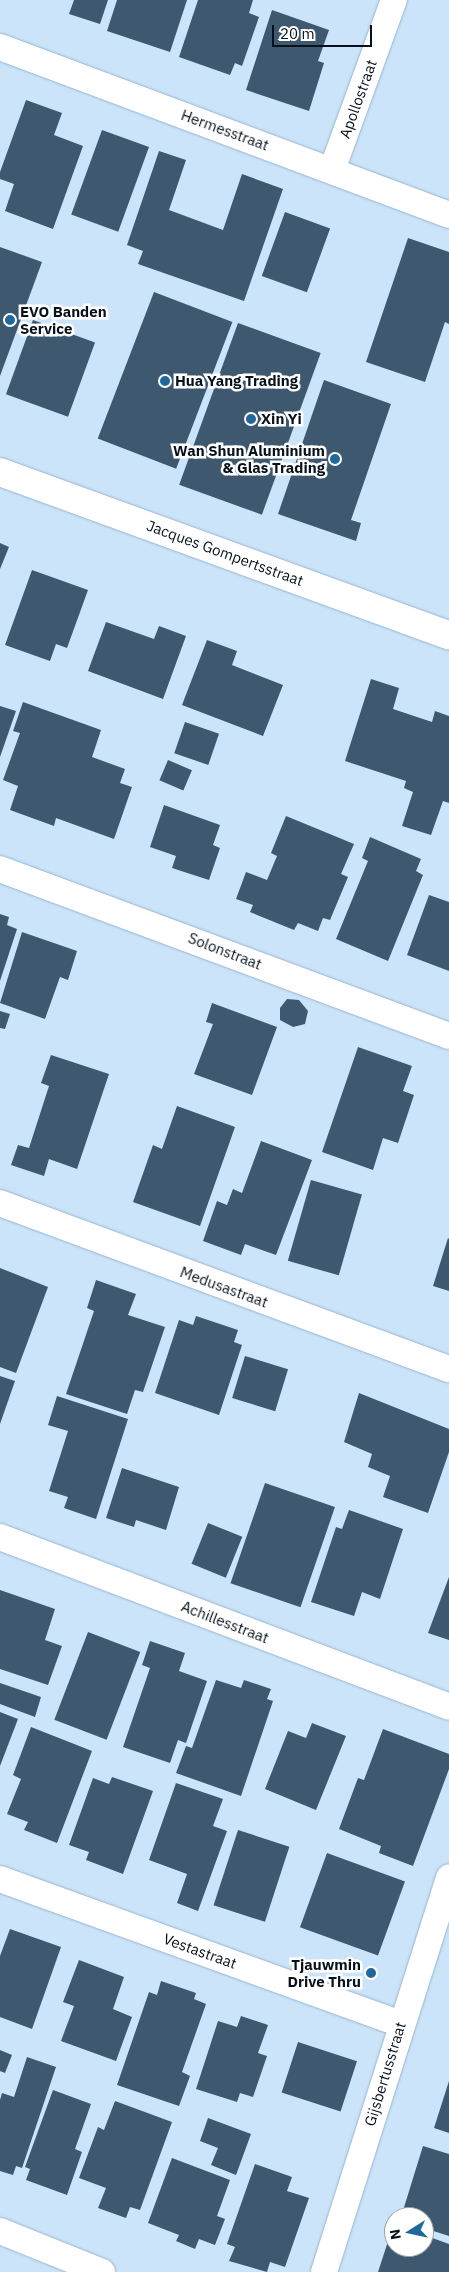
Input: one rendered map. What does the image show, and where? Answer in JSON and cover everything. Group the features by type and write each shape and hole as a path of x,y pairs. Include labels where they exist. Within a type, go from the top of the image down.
{"street":[{"name":"Apollostraat","path":"332,170 394,0"},
{"name":"Hermesstraat","path":"0,47 449,215"},
{"name":"Jacques Gompertsstraat","path":"0,472 449,636"},
{"name":"Solonstraat","path":"0,869 449,1036"},
{"name":"Medusastraat","path":"0,1203 449,1369"},
{"name":"Achillesstraat","path":"0,1537 449,1707"},
{"name":"Gijsbertusstraat","path":"324,2272 400,2024 449,1877"},
{"name":"Vestastraat","path":"0,1878 400,2024"},
{"path":"0,2231 102,2272"}],"building":[{"path":"74,0 108,0 100,24 69,14"},
{"path":"117,0 187,0 170,52 107,31"},
{"path":"198,0 253,0 249,13 259,17 242,66 235,63 230,75 179,57"},
{"path":"272,10 329,30 318,61 324,63 309,111 246,90"},
{"path":"26,100 62,113 54,135 83,146 53,229 5,211 14,184 0,179 0,172"},
{"path":"102,130 149,147 118,232 71,215"},
{"path":"159,151 186,160 169,210 223,230 242,174 283,189 244,301 138,264 143,251 127,245"},
{"path":"285,212 330,228 307,292 262,276"},
{"path":"408,238 449,252 449,324 445,322 425,382 366,362"},
{"name":"EVO Banden Service","path":"0,247 42,262 0,376"},
{"name":"Hua Yang Trading","path":"154,292 232,322 176,469 98,439"},
{"path":"33,320 95,343 68,417 6,394"},
{"name":"Xin Yi","path":"238,323 321,353 262,515 179,485"},
{"name":"Wan Shun Aluminium & Glas Trading","path":"324,380 391,404 351,520 361,523 356,541 278,514"},
{"path":"0,543 9,547 0,569"},
{"path":"32,570 88,590 67,648 56,644 50,661 5,645"},
{"path":"106,622 154,639 159,626 186,636 163,699 88,671"},
{"path":"207,640 237,651 232,665 283,685 263,736 182,705"},
{"path":"371,679 399,688 393,709 432,722 435,711 449,716 449,803 443,801 431,835 402,826 413,792 404,788 406,781 345,761"},
{"path":"23,702 101,730 92,757 125,769 120,783 132,787 114,839 56,818 54,826 10,810 18,786 3,780 20,733 13,731"},
{"path":"0,706 16,711 0,757"},
{"path":"185,722 219,734 208,765 174,753"},
{"path":"168,760 192,770 183,790 159,780"},
{"path":"164,805 220,825 213,845 220,848 209,880 172,868 176,856 150,847"},
{"path":"286,816 354,844 341,874 348,877 330,920 323,918 318,931 298,923 294,930 250,912 253,905 236,899 246,872 267,880 277,856 271,853"},
{"path":"370,837 421,859 416,871 423,875 388,961 336,939 368,861 362,858"},
{"path":"429,895 449,902 449,971 407,955"},
{"path":"0,914 9,917 7,925 17,929 0,981"},
{"path":"22,932 77,951 68,980 60,977 45,1019 0,1003"},
{"path":"287,999 299,1000 308,1011 305,1024 293,1027 280,1020 280,1008"},
{"path":"212,1003 277,1027 252,1095 194,1074 213,1024 206,1022"},
{"path":"0,1011 10,1014 5,1029 0,1028"},
{"path":"358,1047 412,1066 403,1091 414,1095 398,1143 383,1138 373,1170 322,1152"},
{"path":"51,1055 109,1074 77,1169 49,1159 44,1176 11,1165 18,1145 29,1148 49,1086 41,1083"},
{"path":"177,1106 235,1127 200,1226 133,1202 153,1145 162,1149"},
{"path":"261,1141 312,1160 276,1255 245,1244 241,1255 203,1241 217,1201 227,1205 233,1189 242,1193"},
{"path":"311,1180 362,1195 339,1275 288,1261"},
{"path":"449,1239 449,1291 433,1286"},
{"path":"0,1268 48,1287 16,1373 0,1367"},
{"path":"96,1280 136,1294 128,1315 165,1327 143,1392 135,1390 127,1414 66,1394 94,1311 87,1308"},
{"path":"196,1316 238,1330 234,1342 242,1345 219,1415 155,1393 179,1320 193,1325"},
{"path":"245,1356 288,1369 275,1411 232,1398"},
{"path":"0,1376 15,1381 0,1424"},
{"path":"359,1393 449,1429 449,1452 428,1513 383,1497 390,1476 368,1467 372,1454 344,1442"},
{"path":"57,1396 128,1419 96,1519 64,1508 68,1497 49,1491 68,1431 48,1425"},
{"path":"122,1468 179,1487 166,1530 136,1520 134,1527 106,1518"},
{"path":"265,1483 335,1507 300,1607 230,1583"},
{"path":"349,1510 403,1529 380,1599 362,1592 354,1616 311,1602 336,1527 342,1529"},
{"path":"208,1523 242,1537 226,1578 192,1564"},
{"path":"449,1577 449,1640 428,1633"},
{"path":"0,1590 55,1609 45,1640 62,1646 48,1685 0,1669"},
{"path":"88,1632 140,1652 107,1740 54,1720"},
{"path":"150,1641 185,1653 179,1671 207,1681 186,1743 178,1740 170,1763 123,1747 150,1668 142,1665"},
{"path":"216,1680 241,1688 244,1680 271,1689 267,1699 273,1701 241,1796 176,1773 186,1746 192,1748"},
{"path":"0,1683 41,1697 35,1717 0,1704"},
{"path":"0,1712 18,1719 0,1766"},
{"path":"312,1723 346,1736 316,1810 265,1789 288,1731 306,1738"},
{"path":"31,1727 92,1751 57,1843 24,1830 28,1822 7,1814 21,1779 13,1775"},
{"path":"383,1729 449,1754 449,1769 413,1866 379,1853 381,1846 339,1829 358,1778 364,1780"},
{"path":"112,1777 153,1791 123,1874 86,1860 89,1852 69,1845 93,1778 109,1784"},
{"path":"176,1783 223,1799 213,1826 227,1831 198,1911 177,1903 187,1874 149,1860"},
{"path":"238,1830 289,1847 265,1922 214,1905"},
{"path":"327,1853 405,1881 378,1956 300,1927"},
{"path":"10,1929 61,1947 32,2029 0,2017 0,1956"},
{"path":"79,1960 124,1977 113,2009 132,2017 116,2061 61,2041 74,2006 63,2002"},
{"path":"161,1981 196,1993 194,1999 206,2004 182,2072 190,2076 179,2106 117,2085 149,1992 157,1995"},
{"path":"241,2016 268,2025 258,2053 267,2056 253,2097 240,2093 237,2102 196,2089 218,2021 237,2027"},
{"path":"298,2042 357,2061 341,2112 282,2092"},
{"path":"0,2050 12,2055 5,2073 0,2071"},
{"path":"27,2057 56,2067 22,2168 16,2166 13,2175 0,2171 0,2100 2,2093 14,2097"},
{"path":"449,2081 449,2133 434,2128"},
{"path":"53,2090 91,2104 75,2149 82,2152 67,2195 26,2180 30,2169 25,2167"},
{"path":"115,2101 172,2122 140,2210 130,2207 126,2218 98,2208 106,2188 79,2178 98,2127 104,2130"},
{"path":"208,2118 251,2134 236,2175 211,2165 218,2148 200,2141"},
{"path":"423,2146 449,2154 449,2236 434,2231 434,2207 404,2207"},
{"path":"172,2158 230,2180 217,2216 225,2219 215,2245 199,2239 195,2249 176,2241 179,2235 148,2223"},
{"path":"255,2164 292,2177 287,2191 309,2198 285,2267 270,2262 267,2272 229,2261 235,2247 227,2244"},
{"path":"434,2239 449,2244 449,2272 378,2272 384,2254 384,2257 434,2257"}],"place":[{"name":"EVO Banden Service","path":"10,320"},
{"name":"Hua Yang Trading","path":"165,381"},
{"name":"Xin Yi","path":"251,419"},
{"name":"Wan Shun Aluminium & Glas Trading","path":"335,459"},
{"name":"Tjauwmin Drive Thru","path":"371,1973"}]}
